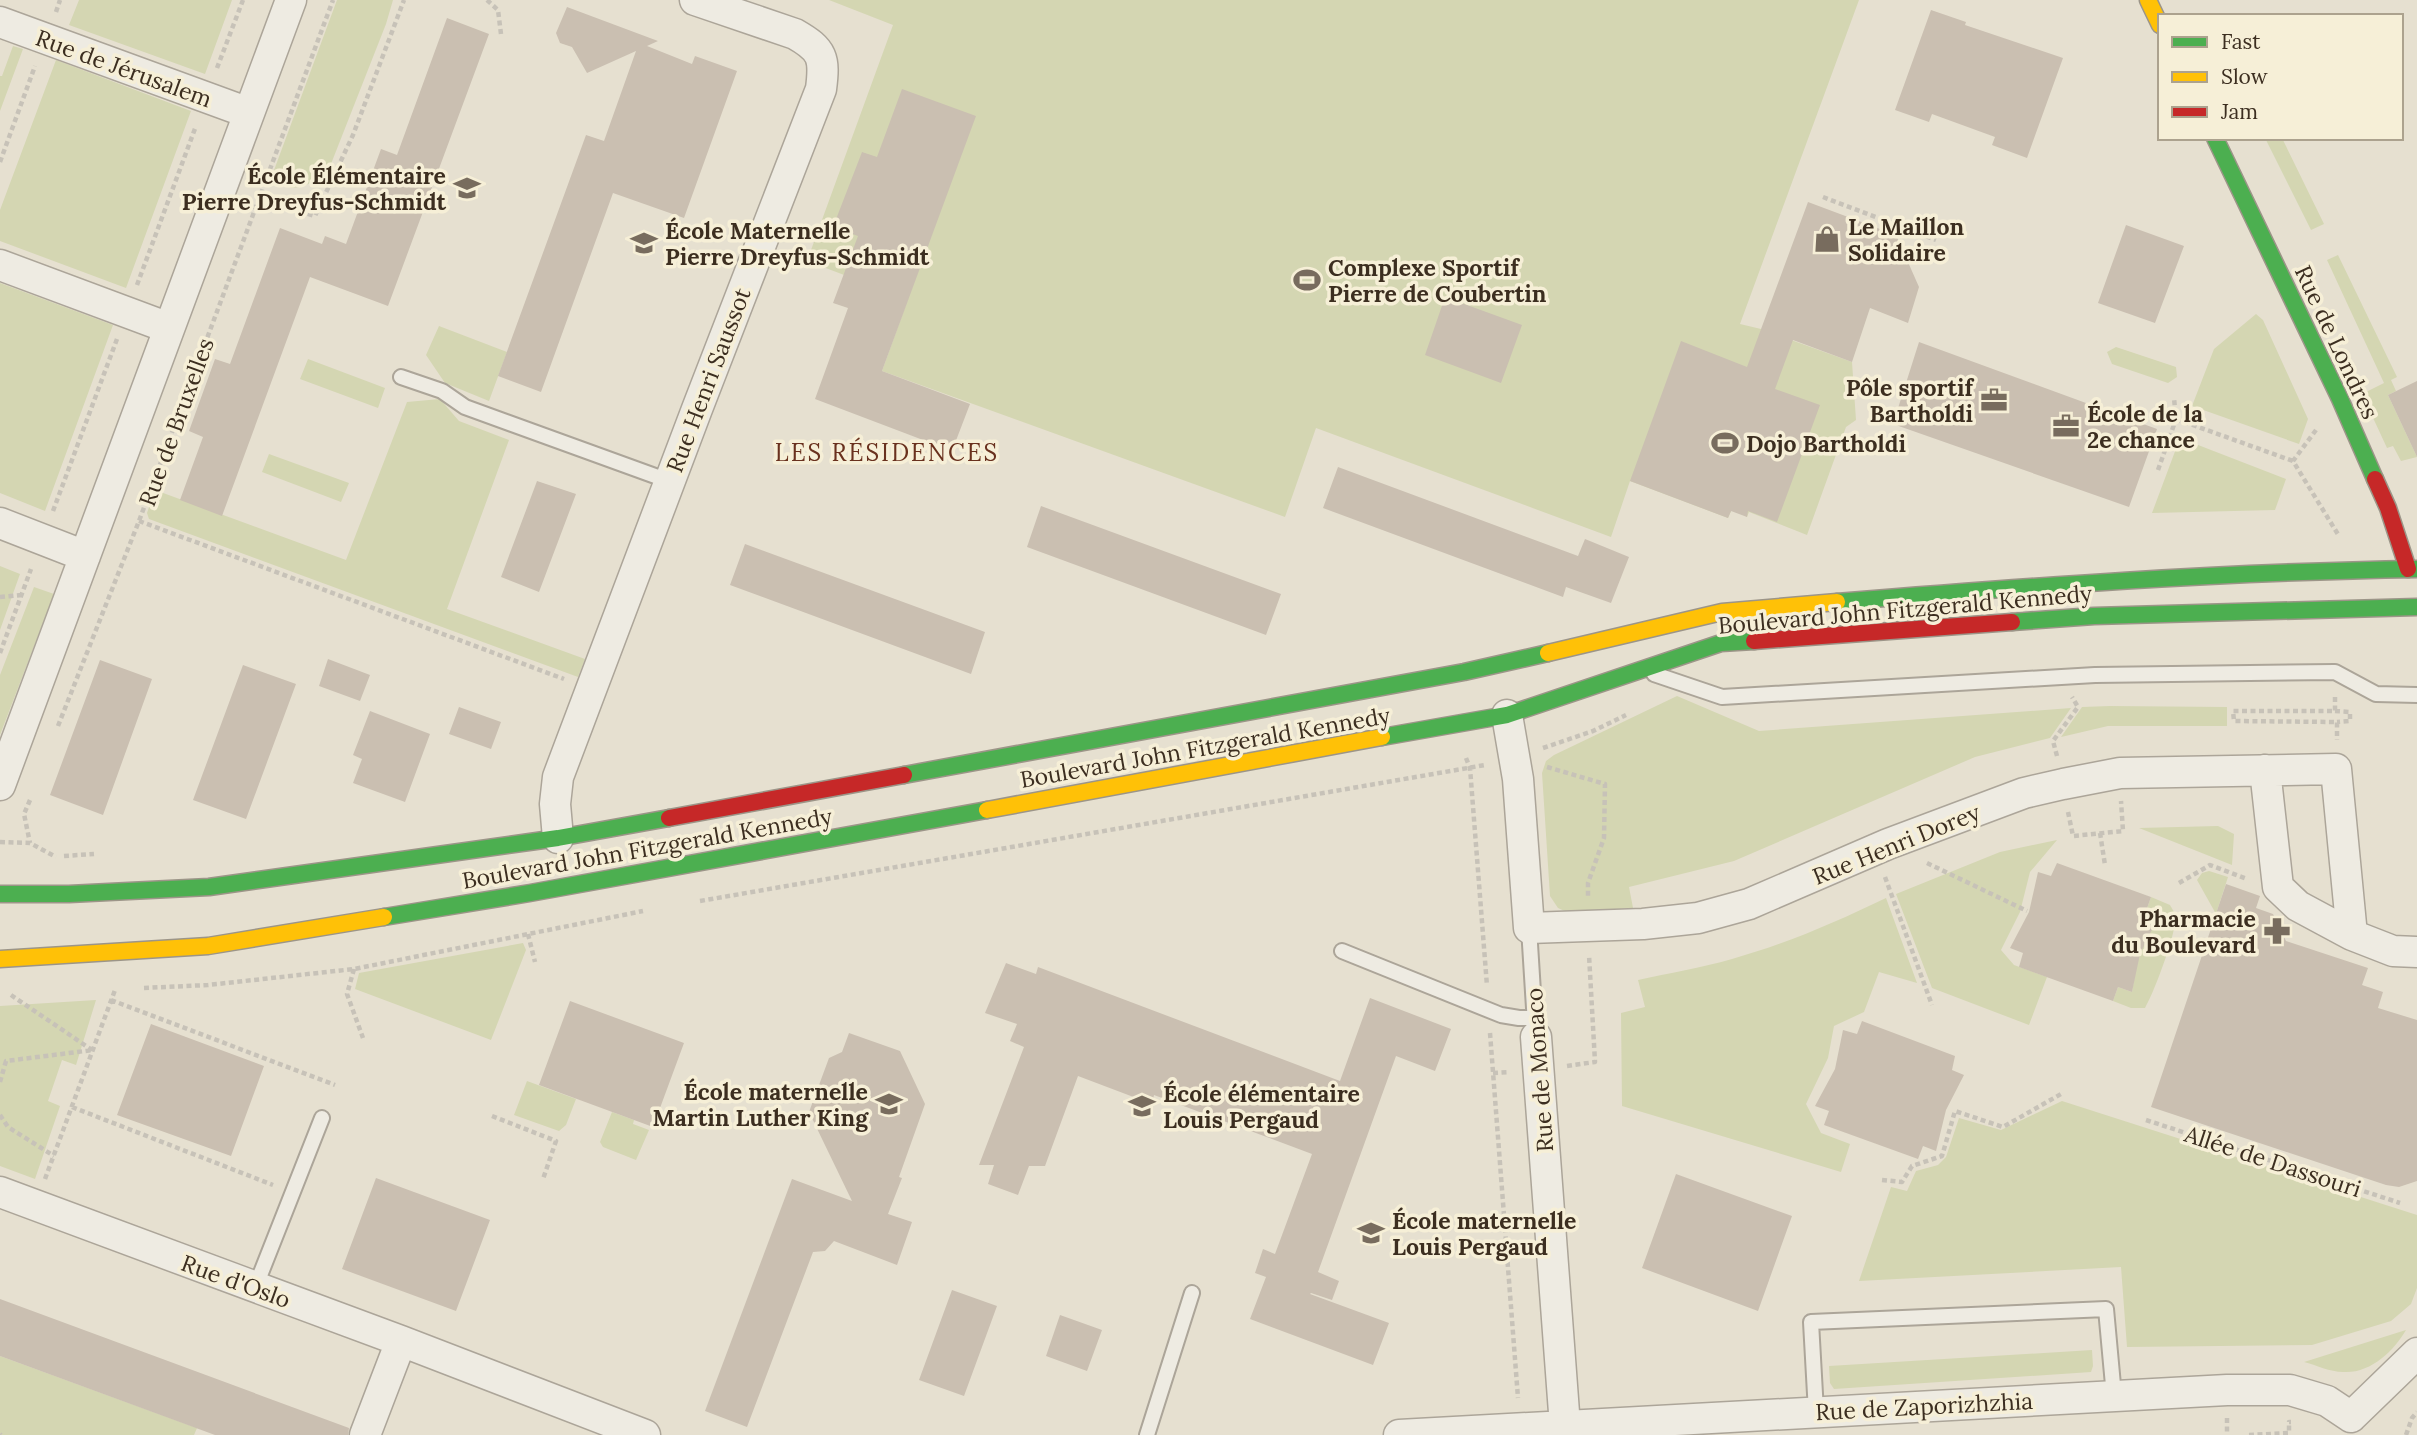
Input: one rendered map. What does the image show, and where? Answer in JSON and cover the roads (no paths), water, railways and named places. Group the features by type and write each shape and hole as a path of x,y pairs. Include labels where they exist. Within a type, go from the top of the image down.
{"main road":[{"path":"2148,0 2158,21"},
{"name":"Rue de Londres","path":"2216,140 2351,423 2412,569"},
{"name":"Boulevard John Fitzgerald Kennedy","path":"0,894 69,894 209,887 558,838 1447,675 1722,612 2094,581 2412,569"},
{"name":"Boulevard John Fitzgerald Kennedy","path":"0,959 208,946 530,893 1507,715 1721,643 2094,617 2416,611"}],"street":[{"name":"Rue de Bruxelles","path":"0,785 291,0"},
{"name":"Rue Henri Saussot","path":"558,838 555,803 558,777 821,89 824,66 820,53 810,43 795,34 695,0"},
{"name":"Rue de Jérusalem","path":"0,22 249,113"},
{"path":"0,265 169,328"},
{"path":"0,523 85,556"},
{"path":"2412,569 2416,611"},
{"name":"Rue de Monaco","path":"1507,715 1515,757 1529,928"},
{"name":"Rue Henri Dorey","path":"1529,928 1643,924 1698,918 1736,908 1882,847 2024,793 2120,772 2336,769 2352,935"},
{"path":"2265,770 2278,887 2298,906 2352,935 2393,951 2417,952"},
{"name":"Rue de Monaco","path":"1536,1028 1559,1429"},
{"name":"Rue d'Oslo","path":"0,1192 635,1431"},
{"path":"365,1435 401,1341"},
{"name":"Rue de Zaporizhzhia","path":"1399,1435 1559,1429 2227,1390 2290,1390 2327,1401 2354,1426 2417,1353"}],"lane":[{"path":"401,377 442,391 465,407 670,481"},
{"path":"1642,670 1722,697 2060,677 2335,672 2376,694 2417,695"},
{"name":"Rue de Monaco","path":"1529,928 1536,1028"},
{"path":"1342,951 1501,1015 1519,1018 1536,1028"},
{"path":"255,1288 322,1118"},
{"path":"1147,1435 1192,1293"},
{"path":"1816,1412 1811,1322 2106,1309 2114,1396"}],"place":[{"name":"École Élémentaire Pierre Dreyfus-Schmidt","path":"467,188"},
{"name":"Le Maillon Solidaire","path":"1827,239"},
{"name":"École Maternelle Pierre Dreyfus-Schmidt","path":"644,243"},
{"name":"Complexe Sportif Pierre de Coubertin","path":"1307,280"},
{"name":"Pôle sportif Bartholdi","path":"1994,400"},
{"name":"École de la 2e chance","path":"2066,426"},
{"name":"Dojo Bartholdi","path":"1725,443"},
{"name":"Pharmacie du Boulevard","path":"2277,931"},
{"name":"École maternelle Martin Luther King","path":"889,1104"},
{"name":"École élémentaire Louis Pergaud","path":"1142,1106"},
{"name":"École maternelle Louis Pergaud","path":"1371,1233"}],"district":[{"name":"LES RÉSIDENCES","path":"887,452"}]}
